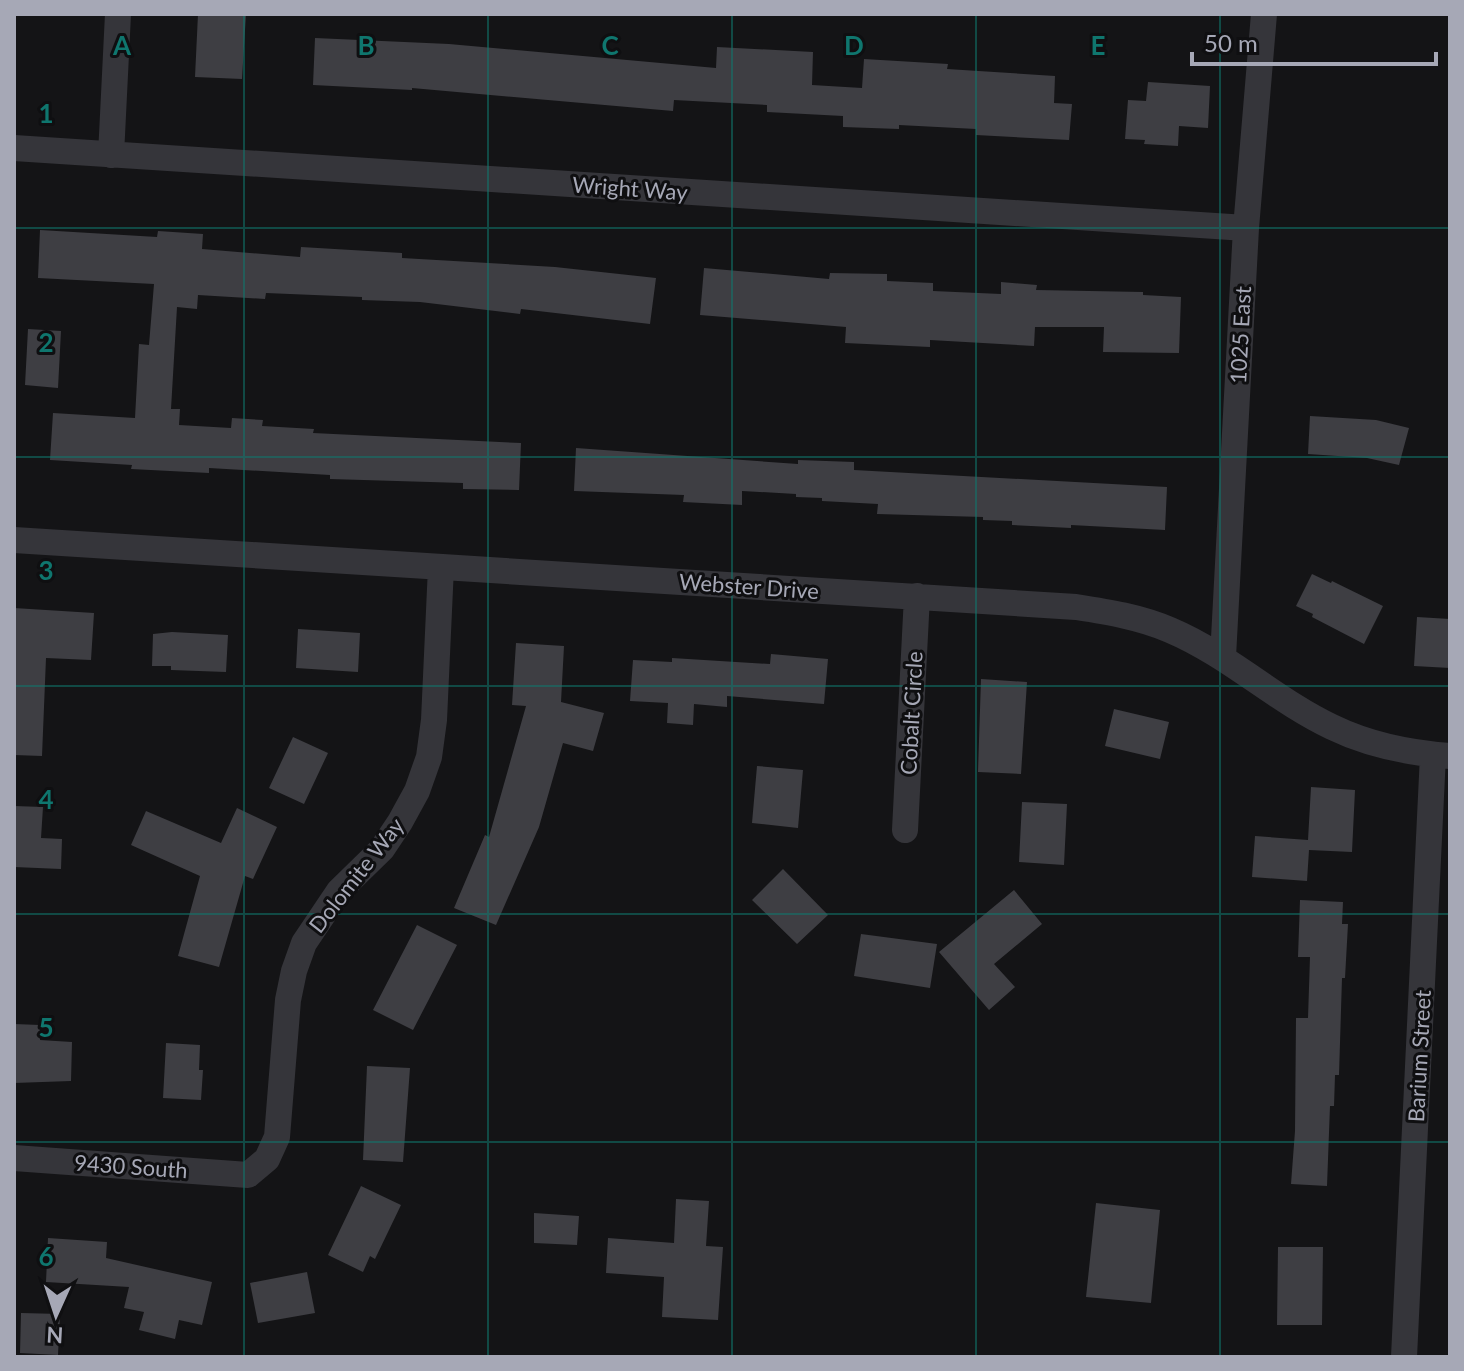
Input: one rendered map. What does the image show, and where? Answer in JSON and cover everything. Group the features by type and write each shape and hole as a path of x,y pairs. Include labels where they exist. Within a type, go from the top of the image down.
{"street":[{"path":"111,155 118,14"},
{"name":"1025 East","path":"1223,657 1246,228 1264,14"},
{"name":"Wright Way","path":"14,148 1246,228"},
{"name":"Webster Drive","path":"14,540 1076,607 1128,615 1169,629 1223,657 1331,726 1376,745 1442,755"},
{"name":"Dolomite Way","path":"248,1175 267,1159 277,1137 288,1000 304,943 339,891 382,849 417,791 429,757 434,720 441,567"},
{"name":"Cobalt Circle","path":"905,830 917,596"},
{"name":"Barium Street","path":"1404,1357 1442,755"},
{"name":"9430 South","path":"14,1158 248,1175"}],"building":[{"path":"198,14 246,14 242,79 195,77"},
{"path":"315,38 449,44 716,68 717,47 813,52 812,85 862,88 864,59 948,64 947,69 1055,76 1054,103 1072,104 1069,140 976,135 976,129 899,125 899,129 843,127 843,116 767,112 767,105 674,100 673,111 412,88 313,85"},
{"path":"1148,82 1210,86 1208,128 1179,126 1178,146 1144,144 1145,140 1125,139 1128,100 1146,101"},
{"path":"40,230 157,237 158,231 203,234 202,249 300,257 301,247 402,253 402,258 555,267 656,278 650,324 521,309 520,314 420,302 362,300 362,297 266,293 265,299 198,295 197,309 177,307 171,409 180,409 179,425 231,428 232,418 263,420 262,426 314,429 313,433 521,443 519,490 463,489 463,483 330,479 330,475 209,468 209,473 131,469 132,465 50,460 53,413 135,418 139,344 149,345 154,284 38,278"},
{"path":"704,268 829,279 830,273 887,274 887,281 933,283 933,291 1001,294 1001,282 1037,285 1036,290 1143,292 1143,295 1181,297 1179,353 1103,352 1104,327 1035,327 1034,346 930,340 930,347 845,343 846,327 700,315"},
{"path":"28,329 61,331 58,388 25,385"},
{"path":"1310,416 1376,420 1409,428 1399,465 1367,458 1308,454"},
{"path":"576,448 798,464 798,460 854,462 854,470 1167,487 1165,530 1012,525 1012,521 983,520 983,517 877,514 878,504 822,501 822,498 796,497 796,494 742,491 742,505 683,502 684,495 574,491"},
{"path":"1312,574 1383,606 1364,644 1296,606"},
{"path":"14,608 94,613 91,660 46,658 42,756 14,755"},
{"path":"1417,617 1450,619 1450,668 1414,666"},
{"path":"298,629 360,633 358,672 296,668"},
{"path":"153,634 228,635 226,672 171,670 171,666 152,666"},
{"path":"516,643 564,646 561,702 604,713 593,751 563,743 539,827 496,925 454,908 485,835 489,837 526,706 512,705"},
{"path":"771,654 828,659 824,704 727,696 727,707 694,704 693,725 667,723 668,703 630,701 633,660 672,662 672,658 770,664"},
{"path":"981,679 1027,682 1021,774 978,772"},
{"path":"1114,709 1169,722 1160,759 1105,746"},
{"path":"293,737 328,753 304,804 269,788"},
{"path":"757,766 803,770 798,828 752,823"},
{"path":"1311,787 1355,790 1352,852 1309,850 1307,881 1252,877 1255,836 1308,840"},
{"path":"1022,802 1067,804 1064,865 1019,862"},
{"path":"14,806 43,807 41,838 62,839 61,869 14,867"},
{"path":"237,808 277,827 253,879 245,876 219,967 178,956 200,876 131,845 146,811 221,843"},
{"path":"783,869 828,915 797,944 752,900"},
{"path":"1014,890 1042,924 994,964 1015,987 989,1010 939,952"},
{"path":"1300,900 1343,902 1342,924 1348,924 1345,978 1342,978 1339,1075 1335,1075 1334,1106 1330,1106 1327,1186 1291,1184 1295,1131 1296,1018 1308,1018 1310,957 1298,957"},
{"path":"417,925 457,945 413,1030 373,1010"},
{"path":"861,934 937,944 930,988 854,976"},
{"path":"14,1024 40,1025 40,1040 72,1042 71,1081 14,1083"},
{"path":"166,1043 200,1045 199,1070 203,1070 201,1100 163,1098"},
{"path":"367,1066 410,1068 403,1162 363,1160"},
{"path":"361,1186 401,1205 375,1259 370,1256 363,1272 328,1255"},
{"path":"676,1199 709,1201 706,1246 723,1247 718,1320 662,1317 664,1277 606,1273 608,1238 674,1243"},
{"path":"1096,1203 1160,1210 1151,1303 1086,1297"},
{"path":"534,1213 579,1216 577,1245 534,1243"},
{"path":"48,1238 107,1242 106,1258 212,1282 202,1325 179,1320 175,1339 139,1330 144,1312 124,1308 129,1287 46,1282"},
{"path":"1278,1247 1323,1247 1322,1325 1277,1325"},
{"path":"307,1272 315,1313 258,1323 250,1283"},
{"path":"21,1313 60,1314 58,1355 20,1353"}]}
